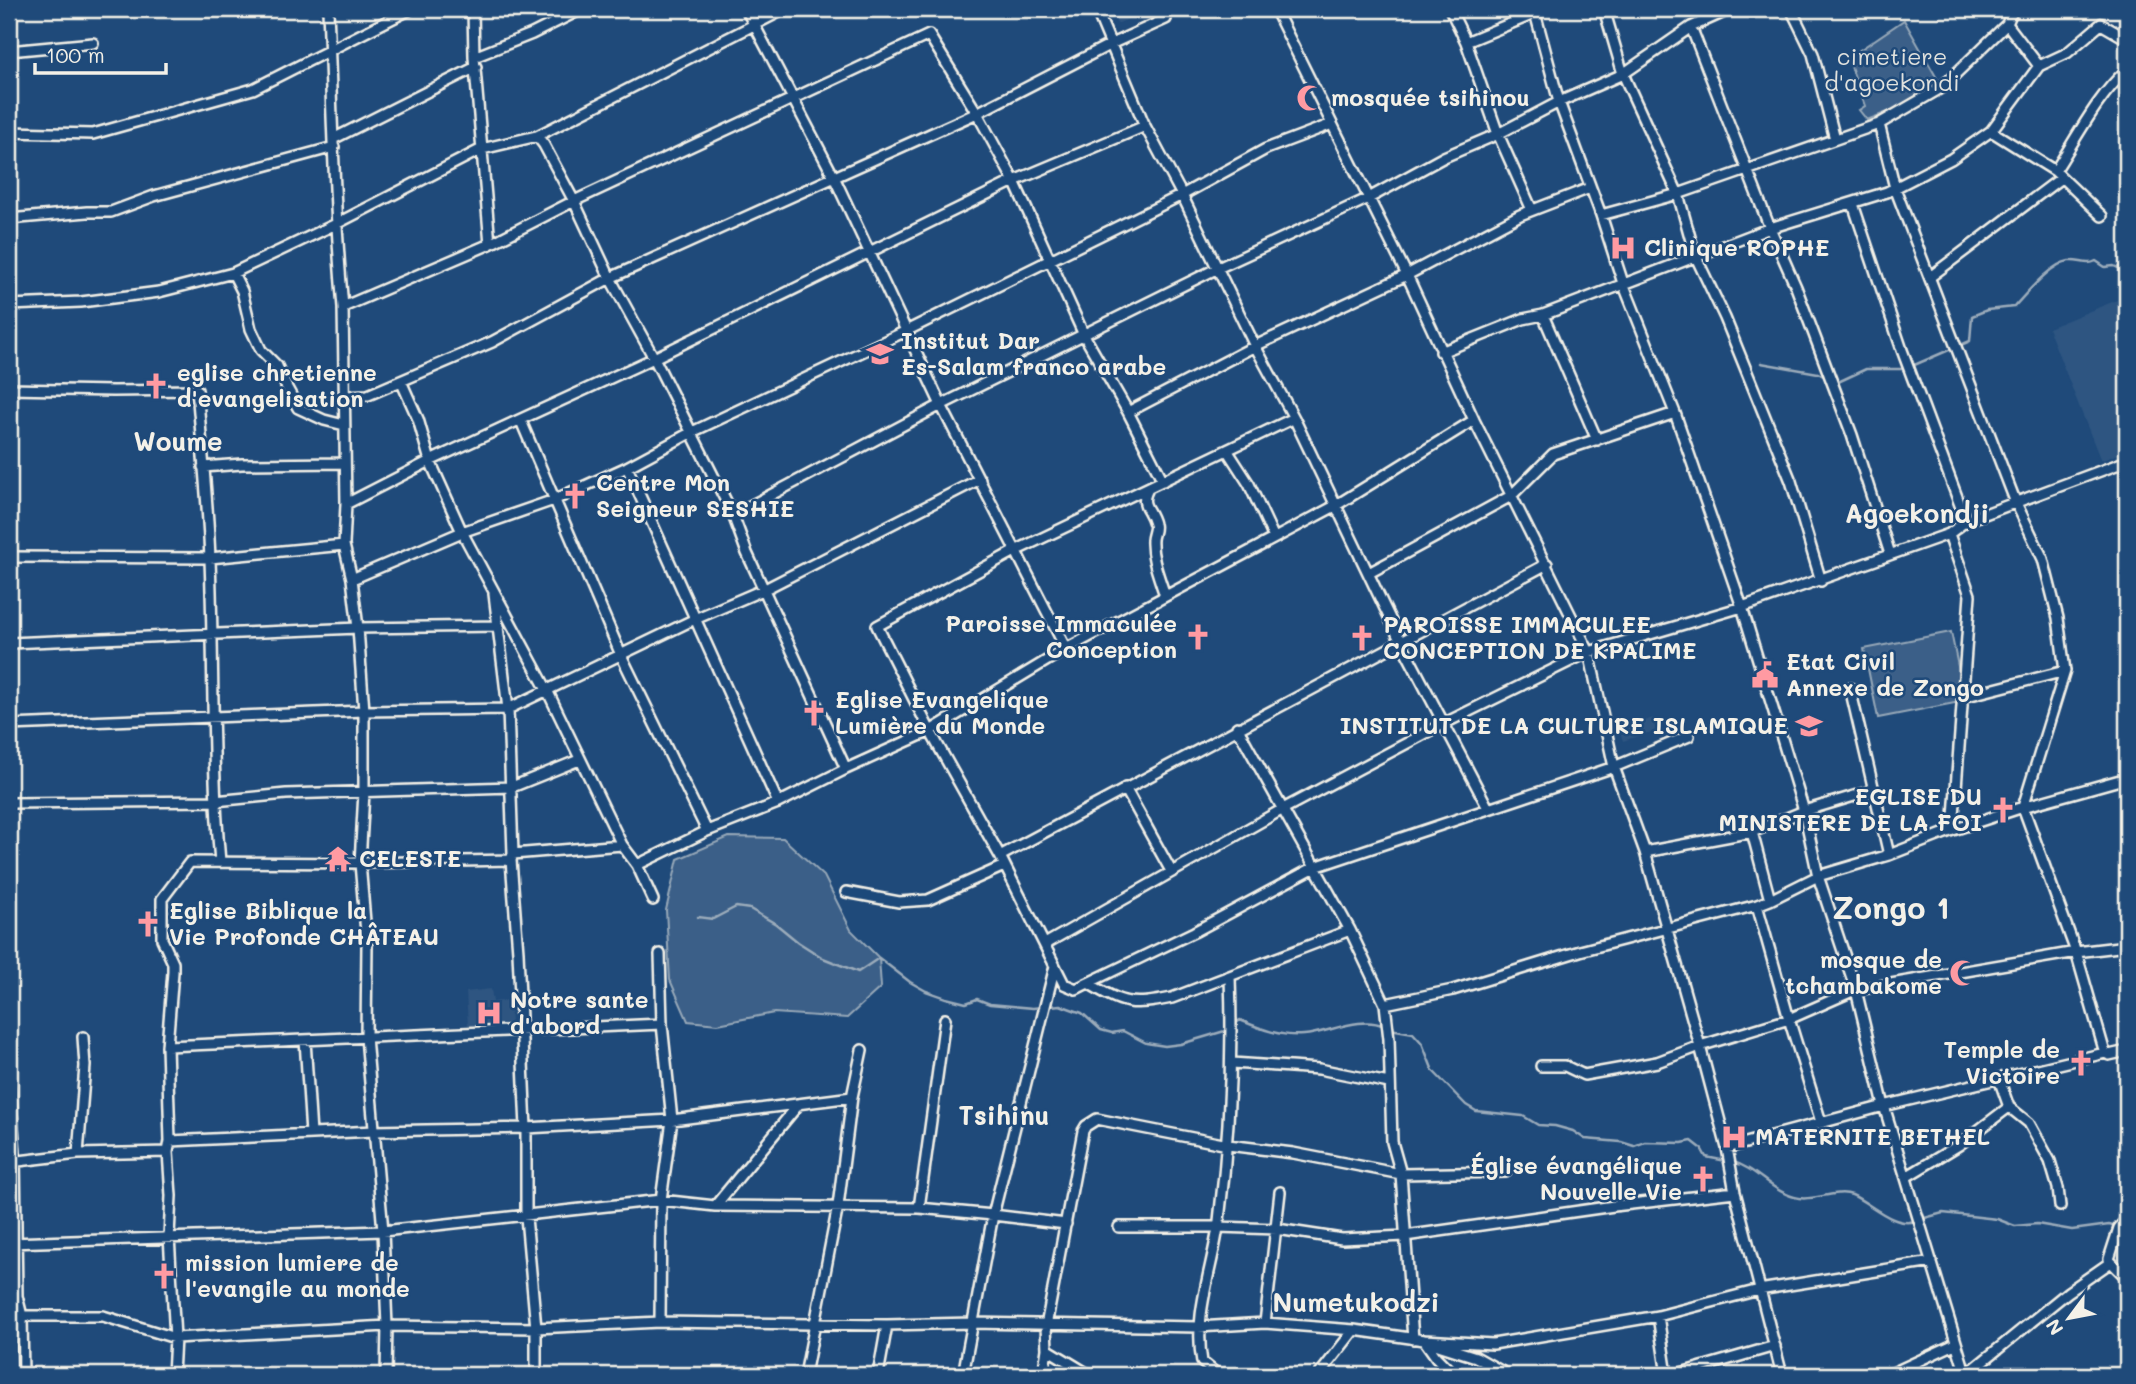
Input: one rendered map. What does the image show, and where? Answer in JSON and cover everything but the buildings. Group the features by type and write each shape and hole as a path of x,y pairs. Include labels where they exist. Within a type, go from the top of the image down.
{"street":[{"path":"328,9 336,224 343,307 346,504 344,545 352,579 358,628 364,711 364,792 360,863 366,945 366,1037 383,1231 386,1375"},
{"path":"9,132 93,134 253,89 411,9"},
{"path":"473,9 490,244"},
{"path":"9,219 111,212 154,196 335,142 475,62 582,9"},
{"path":"746,9 834,177 941,405 1066,649"},
{"path":"9,305 81,302 146,293 233,273 482,149 537,136 785,9"},
{"path":"1096,9 1145,126 1294,418 1401,642 1488,808"},
{"path":"1275,9 1589,652 1614,767 1645,852 1700,1046 1782,1375"},
{"path":"1450,9 1466,42 1499,134 1532,210"},
{"path":"1604,9 1623,74 1678,194 1695,256 1725,318 1791,481 1821,581"},
{"path":"733,515 941,405 1218,268 1369,198 1444,157 1499,134 1559,102 1623,74 1691,27 1731,9"},
{"path":"1791,9 1813,54 1835,139"},
{"path":"1601,215 1678,194 1879,124 1941,88 2007,24 2013,9"},
{"path":"1466,42 1535,11 1559,102 1623,283 1675,413 1742,607 1804,811 1818,876 1856,990 1884,1105 1914,1208 1966,1375 2068,1292 2111,1262"},
{"path":"344,396 368,395 492,342 610,278 976,113 1166,19"},
{"path":"2007,24 2039,66"},
{"path":"1441,352 1770,228 1853,204 1895,188 1951,159 1991,131 2039,66 2067,53 2101,24 2127,39"},
{"path":"1691,27 1796,287 1852,435 1890,554"},
{"path":"343,307 490,244 575,201 929,35 1014,181 1084,335 1163,481"},
{"path":"9,51 93,43"},
{"path":"1930,277 2058,174 2098,106 2127,70"},
{"path":"352,579 462,532 554,500 628,467 692,432 906,331 1182,195 1266,149 1332,124"},
{"path":"1879,124 1895,188 2016,503 2043,559 2058,618 2065,671 2024,807 2076,952 2105,1053"},
{"path":"346,504 430,461 654,358 1014,181 1145,126"},
{"path":"1991,131 2058,174 2102,216"},
{"path":"537,136 575,201 610,278 654,358 733,515 747,553 846,769"},
{"path":"1128,412 1255,346 1406,275 1532,210 1590,188"},
{"path":"1853,204 1902,350 1966,521"},
{"path":"233,273 242,291 251,329 261,350 278,366 299,408 324,420 344,425"},
{"path":"1543,315 1597,440"},
{"path":"401,381 418,419 430,461 462,532 547,690 579,760 622,845 637,865 653,900"},
{"path":"9,389 197,390 210,558 212,719 220,862"},
{"path":"1369,573 1511,496 1553,454 1675,413"},
{"path":"1294,418 1015,551 877,626 930,732 1000,856 1064,984 1076,989 1194,932 1315,867 1614,767 1689,736"},
{"path":"637,865 930,732 1066,649 1335,506 1474,420"},
{"path":"521,421 621,655 707,831"},
{"path":"1227,450 1249,484 1274,538"},
{"path":"1045,944 1283,809 1444,723 1589,652 1821,581 1949,534 1966,521 2127,461"},
{"path":"203,467 345,463"},
{"path":"628,467 778,803"},
{"path":"9,725 364,711 508,709 765,589 980,479"},
{"path":"1149,487 1144,503 1155,526 1152,540 1154,556 1165,596"},
{"path":"1949,534 1970,595 1953,830"},
{"path":"9,558 210,558 344,545"},
{"path":"1000,856 1546,564"},
{"path":"494,594 508,709 512,857 526,1128 526,1217 536,1328 536,1375"},
{"path":"9,643 358,628 499,626"},
{"path":"1963,697 2065,671"},
{"path":"1850,688 1889,855"},
{"path":"1237,727 1350,930 1385,1004 1389,1039 1392,1142 1401,1174 1413,1339"},
{"path":"9,803 215,801 286,794 512,787 579,760"},
{"path":"1385,1004 1453,990 1665,928 1757,905 1818,876 1889,855 1953,830 2024,807 2127,778"},
{"path":"1125,788 1171,871"},
{"path":"1645,852 1752,832 1804,811 1874,790"},
{"path":"1752,832 1770,900"},
{"path":"173,1375 175,1338 169,1236 171,1196 167,1046 173,963 162,939 162,899 190,862 360,863 512,857 622,845"},
{"path":"846,892 899,902 928,900 1004,866"},
{"path":"1757,905 1821,1122"},
{"path":"1088,982 1115,1000 1143,1004 1172,998 1350,930"},
{"path":"1541,1066 1565,1066 1584,1075 1657,1062 1789,1019 1856,990 2076,952 2127,946"},
{"path":"660,954 662,1024 672,1120 661,1200 660,1322"},
{"path":"963,1375 993,1214 1055,966"},
{"path":"1218,1375 1202,1362 1198,1327 1218,1227 1228,1145 1232,1063 1230,977"},
{"path":"919,1208 945,1019"},
{"path":"167,1046 662,1024"},
{"path":"78,1154 85,1066 83,1037"},
{"path":"305,1040 311,1134"},
{"path":"806,1375 838,1206 852,1097 862,1050"},
{"path":"1727,1148 1884,1105 2105,1053 2109,1055 2127,1051"},
{"path":"1232,1063 1319,1069 1389,1083"},
{"path":"9,1074 12,1243 17,1296 22,1316 23,1375"},
{"path":"1999,1079 2010,1107 2028,1123 2050,1161 2060,1206"},
{"path":"170,1141 672,1120 852,1097"},
{"path":"715,1206 799,1104"},
{"path":"1906,1177 1959,1145 2010,1107"},
{"path":"1043,1375 1047,1349 1046,1326 1083,1131 1097,1119 1228,1145 1293,1153 1401,1174 1506,1172"},
{"path":"11,1162 78,1154 168,1152"},
{"path":"1265,1323 1278,1229 1280,1192"},
{"path":"1119,1227 1278,1229 1342,1239 1405,1236 1614,1206 1735,1192"},
{"path":"12,1243 383,1231 661,1200 715,1206 919,1208 1066,1224"},
{"path":"2127,1218 2119,1228 2109,1259 2127,1278"},
{"path":"9,1319 22,1316 103,1316 175,1338 387,1326 536,1328 660,1322 1198,1327 1265,1323 1354,1330 1413,1339 1493,1344 1658,1316 1759,1290 1932,1262"},
{"path":"1658,1316 1667,1375"},
{"path":"878,1375 887,1325"},
{"path":"1319,1375 1354,1330"},
{"path":"1424,1340 1454,1375"},
{"path":"1424,1340 1476,1357 1508,1375"},
{"path":"1888,1375 1955,1344"},
{"path":"1674,1375 1775,1346"},
{"path":"1047,1349 1090,1375"},
{"path":"1327,1367 1335,1375"}],"shaded area":[{"path":"1110,9 1150,9 1117,24"},
{"path":"2127,296 2127,450 2101,461 2048,328"},
{"path":"1654,718 1657,730 1623,741 1619,729"},
{"name":"Notre sante d'abord","path":"491,989 493,1002 510,1000 511,1024 468,1026 466,992"}],"green space":[{"name":"cimetiere d'agoekondi","path":"1904,20 1939,82 1893,110 1867,120 1859,110 1865,106 1848,58"},
{"path":"1951,632 1965,701 1878,718 1864,649"},
{"path":"729,837 783,838 824,876 851,930 879,958 881,987 847,1018 774,1013 718,1024 688,1021 670,980 666,910 678,859"}],"waterway":[{"path":"1912,366 1970,341 1972,316 1987,310 2014,307 2039,280 2062,263 2096,261 2105,267 2118,268 2127,259"},
{"path":"1761,363 1818,373 1827,378"},
{"path":"1836,383 1866,369 1906,369"},
{"path":"698,917 713,919 736,907 750,909 823,958 858,972 879,958 910,982 946,998 966,1003 977,999 990,1004 1033,1008 1060,1005 1082,1013 1101,1030 1112,1033 1123,1031 1146,1043 1165,1046 1181,1044 1228,1030"},
{"path":"1233,1026 1240,1020 1287,1035 1313,1034 1365,1022 1384,1026"},
{"path":"1390,1029 1413,1033 1422,1043 1433,1071 1466,1105 1476,1111 1523,1116 1538,1125 1573,1131 1585,1139 1621,1142 1634,1146 1645,1142 1692,1141 1701,1148 1706,1157 1726,1161"},
{"path":"1733,1162 1790,1196 1805,1198 1833,1194 1852,1195 1891,1218 1915,1221"},
{"path":"1921,1219 1943,1213 1997,1219 2015,1226 2037,1224 2072,1230 2109,1225 2117,1227"}],"place":[{"name":"mosquée tsihinou","path":"1310,98"},
{"name":"Clinique ROPHE","path":"1623,248"},
{"name":"Institut Dar Es-Salam franco arabe","path":"880,354"},
{"name":"eglise chretienne d'evangelisation","path":"156,386"},
{"name":"Centre Mon Seigneur SESHIE","path":"575,496"},
{"name":"Paroisse Immaculée Conception","path":"1198,637"},
{"name":"PAROISSE IMMACULEE CONCEPTION DE KPALIME","path":"1362,638"},
{"name":"Etat Civil Annexe de Zongo","path":"1765,675"},
{"name":"Eglise Evangelique Lumière du Monde","path":"814,713"},
{"name":"INSTITUT DE LA CULTURE ISLAMIQUE","path":"1809,726"},
{"name":"EGLISE DU MINISTERE DE LA FOI","path":"2003,810"},
{"name":"CELESTE","path":"338,859"},
{"name":"Eglise Biblique la Vie Profonde CHÂTEAU","path":"148,924"},
{"name":"mosque de tchambakome","path":"1963,973"},
{"name":"Notre sante d'abord","path":"489,1013"},
{"name":"Temple de Victoire","path":"2081,1063"},
{"name":"MATERNITE BETHEL","path":"1734,1137"},
{"name":"Église évangélique Nouvelle Vie","path":"1703,1179"},
{"name":"mission lumiere de l'evangile au monde","path":"164,1276"}],"district":[{"name":"Woume","path":"178,442"},
{"name":"Agoekondji","path":"1917,514"},
{"name":"Zongo 1","path":"1891,909"},
{"name":"Tsihinu","path":"1004,1116"},
{"name":"Numetukodzi","path":"1356,1303"}]}
